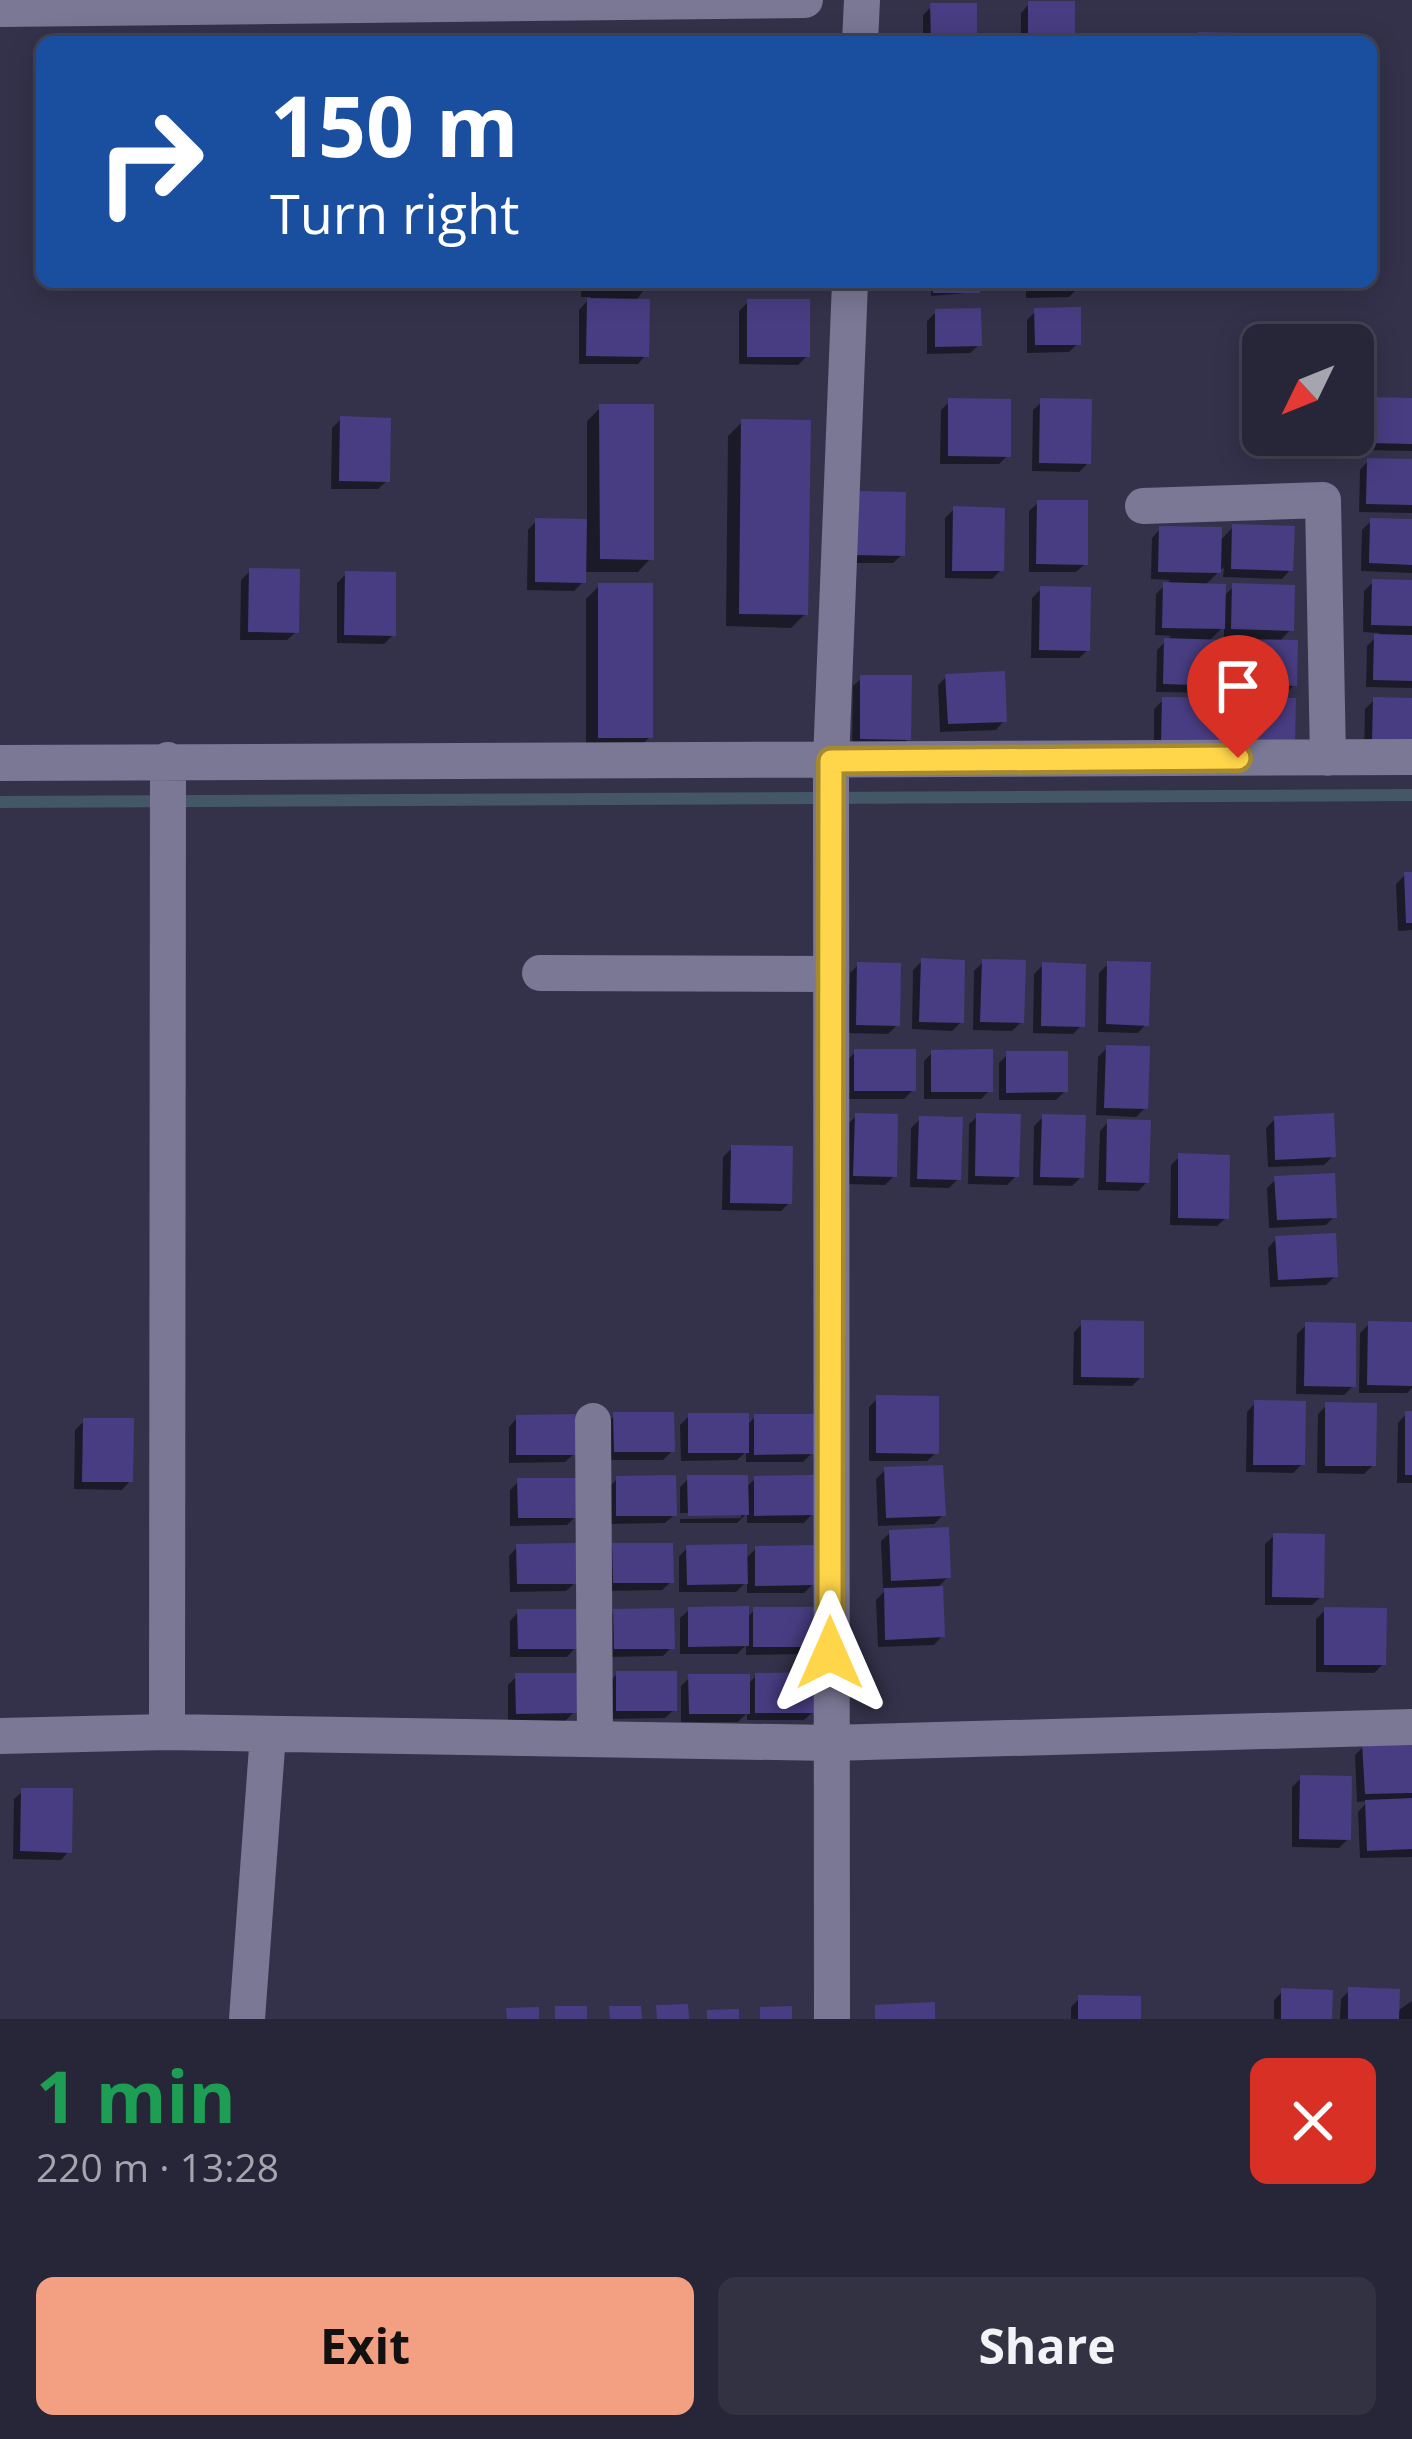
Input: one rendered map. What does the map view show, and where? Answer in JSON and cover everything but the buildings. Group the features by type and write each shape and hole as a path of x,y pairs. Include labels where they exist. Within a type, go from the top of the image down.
{"street":[{"path":"0,9 805,0"},
{"path":"860,36 862,0"},
{"path":"832,2019 831,761 850,288"},
{"path":"1143,506 1323,500 1328,758"},
{"path":"0,763 1412,757"},
{"path":"167,760 167,1732"},
{"path":"540,973 831,974"},
{"path":"593,1421 595,1739"},
{"path":"0,1736 167,1732 830,1743 1412,1727"},
{"path":"247,2019 268,1734"}],"waterway":[{"path":"0,802 1412,795"}],"route":[{"path":"830,1653 831,761 1238,758"}]}
